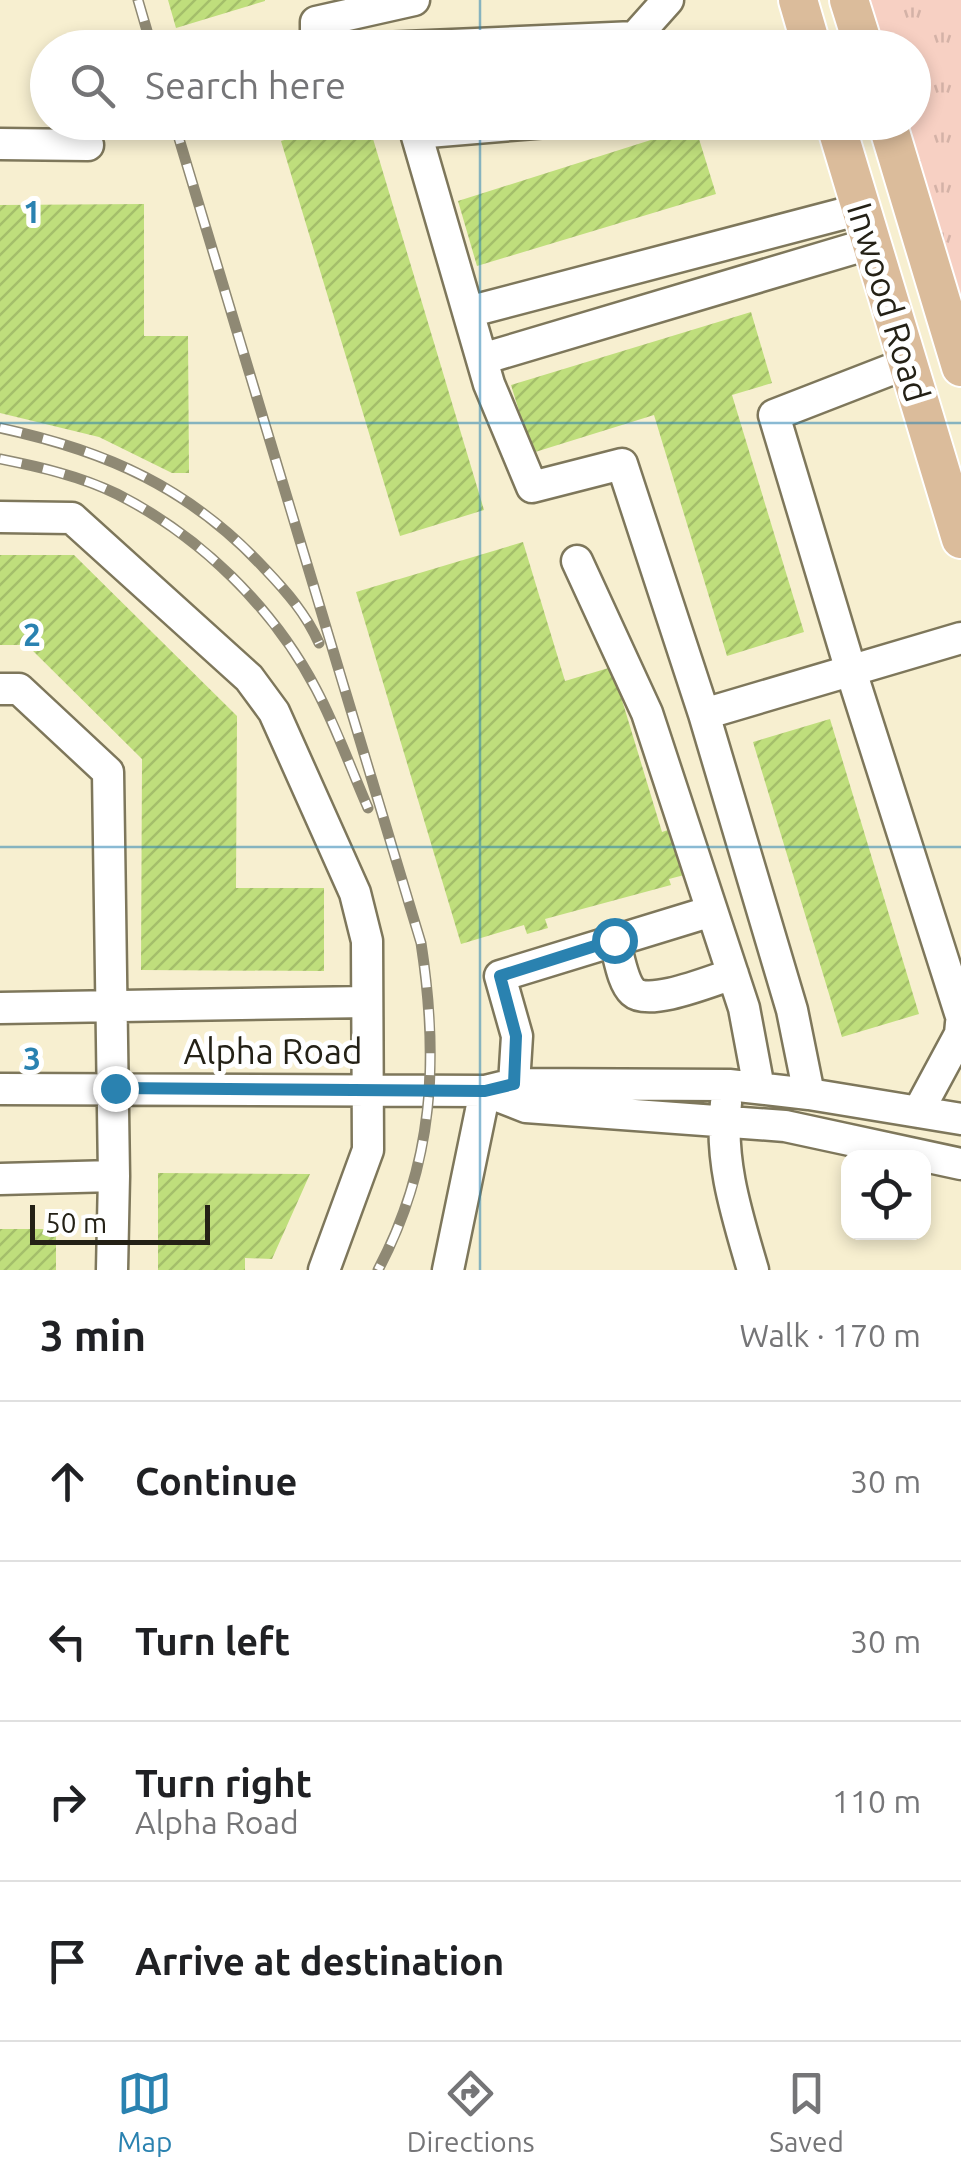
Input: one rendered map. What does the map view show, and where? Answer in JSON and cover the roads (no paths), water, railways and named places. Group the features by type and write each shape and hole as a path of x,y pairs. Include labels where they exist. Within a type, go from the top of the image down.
{"main road":[{"path":"798,0 807,30"},
{"path":"850,0 859,30"},
{"name":"Inwood Road","path":"840,140 961,539"},
{"name":"Inwood Road","path":"892,140 961,367"}],"street":[{"path":"316,30 316,22 414,0"},
{"path":"641,30 668,0"},
{"path":"418,140 482,359 532,487 622,464 704,714 792,1010 809,1094"},
{"path":"0,144 88,145"},
{"path":"468,312 866,226"},
{"path":"482,359 866,226"},
{"path":"908,363 774,414 961,1020 960,1034 918,1112"},
{"path":"0,517 72,518 249,678 274,712 355,893 367,941 368,1150 324,1270"},
{"path":"577,561 646,713 744,1008 760,1088"},
{"path":"704,714 961,638"},
{"path":"0,690 19,689 108,772 115,1088 112,1270"},
{"path":"448,1270 516,1036 500,976 712,912"},
{"path":"614,940 630,990 642,998 659,997 733,974"},
{"path":"0,1008 367,1002"},
{"path":"729,1085 724,1120 729,1185 753,1270"},
{"name":"Alpha Road","path":"0,1089 729,1085 961,1119"},
{"name":"Alpha Road","path":"499,1088 526,1107 785,1126 961,1164"},
{"path":"0,1179 114,1176"}],"railway":[{"path":"138,0 147,30"},
{"path":"179,140 421,943 430,1029 427,1111 411,1191 378,1270"},
{"path":"0,428 111,461 176,495 207,516 265,569 295,604 319,643"},
{"path":"0,459 74,477 117,494 177,531 232,576 299,659 330,718 368,808"}]}
